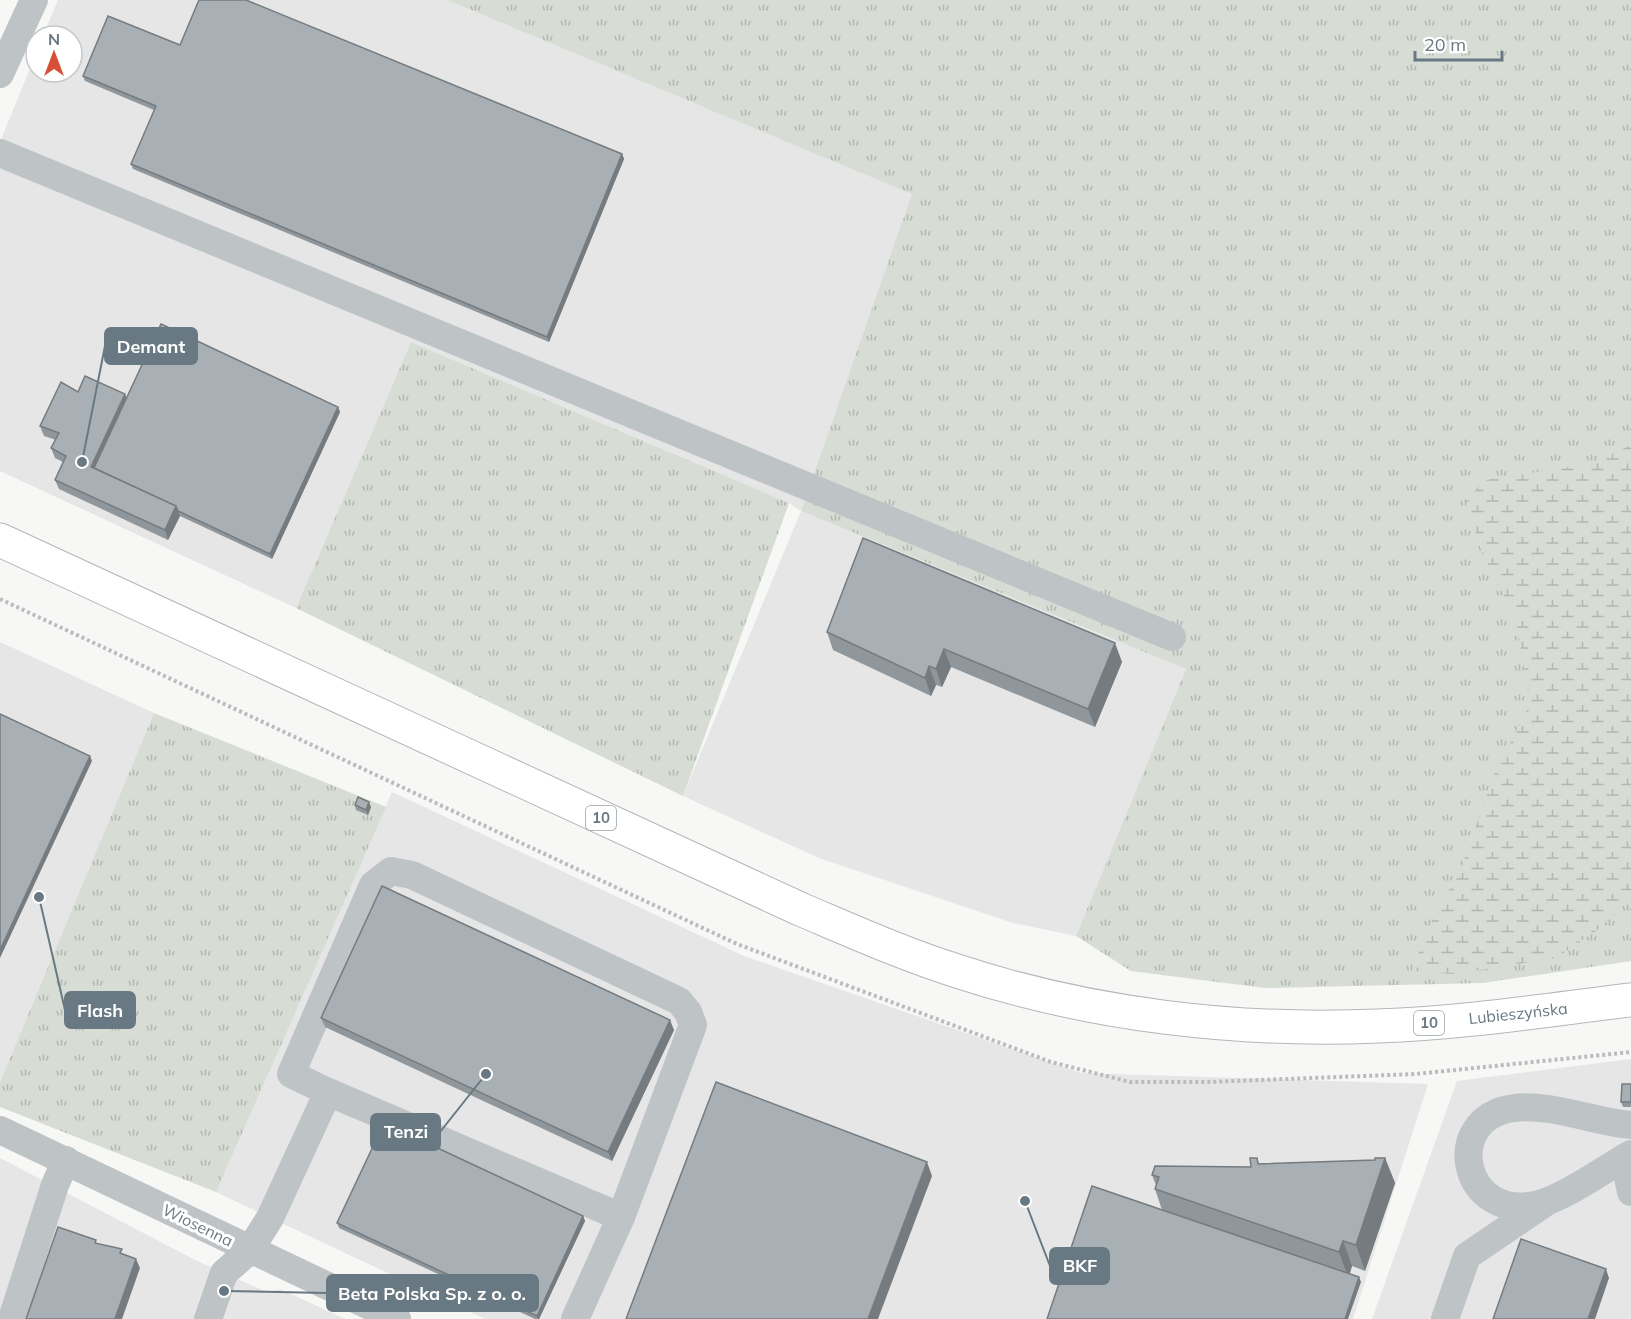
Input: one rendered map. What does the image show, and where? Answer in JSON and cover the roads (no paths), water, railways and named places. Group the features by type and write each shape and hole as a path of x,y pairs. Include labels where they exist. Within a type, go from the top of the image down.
{"main road":[{"name":"Lubieszyńska","path":"0,540 851,931 955,971 1028,991 1131,1011 1225,1023 1291,1026 1396,1025 1494,1017 1631,1000"}],"street":[{"path":"0,74 34,0"},
{"path":"0,153 1172,637"},
{"path":"575,1319 621,1217 693,1025 688,1012 679,1001 412,875 391,871 373,885 291,1074 328,1092 621,1217"},
{"path":"208,1319 224,1273 249,1251 270,1218 328,1092"},
{"path":"1549,1201 1527,1206 1501,1203 1490,1199 1476,1185 1469,1167 1469,1148 1476,1131 1486,1119 1503,1111 1526,1108 1631,1125"},
{"name":"Wiosenna","path":"0,1130 66,1160 249,1251 397,1319"},
{"path":"1445,1319 1467,1256 1549,1201 1627,1156 1631,1192"},
{"path":"12,1319 55,1185 66,1160"}],"place":[{"name":"Demant","path":"82,462"},
{"name":"Flash","path":"39,897"},
{"name":"Tenzi","path":"486,1074"},
{"name":"BKF","path":"1025,1201"},
{"name":"Beta Polska Sp. z o. o.","path":"224,1291"}]}
